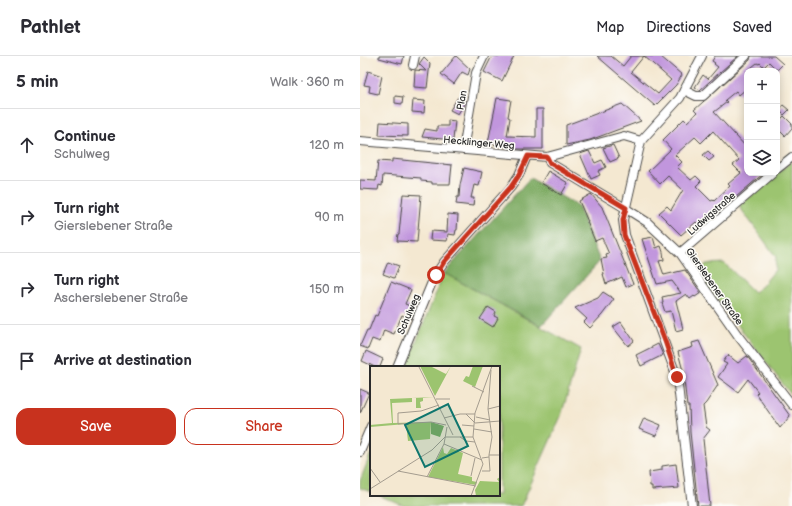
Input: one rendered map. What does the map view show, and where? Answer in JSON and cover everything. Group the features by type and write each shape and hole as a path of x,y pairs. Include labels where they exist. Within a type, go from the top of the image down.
{"street":[{"path":"413,65 415,56"},
{"name":"Plan","path":"462,150 476,73 484,56"},
{"path":"692,506 677,377 665,341 624,235 623,220 641,141 680,98 702,56"},
{"path":"684,90 696,96 703,96 746,56"},
{"name":"Hecklinger Weg","path":"360,141 547,157 624,136 641,141"},
{"name":"Schulweg","path":"396,366 436,275 444,262 511,187 519,175 528,156"},
{"name":"Gierslebener Straße","path":"547,157 550,163 647,222 680,253 739,337 792,405"},
{"path":"780,167 792,157"},
{"name":"Ludwigstraße","path":"680,253 770,176"},
{"path":"360,452 370,428"}],"green space":[{"path":"792,161 792,396 699,275 706,264 724,263 754,292 762,286 775,270 776,257 739,206 774,176 780,176 780,171"},
{"path":"530,178 578,206 600,261 541,326 444,273"},
{"path":"444,273 581,349 561,416 521,506 404,506 380,496 500,496 500,366 406,366"},
{"path":"370,456 370,492 360,488 360,481"}],"building":[{"path":"379,56 404,56 402,64 379,58"},
{"path":"456,56 470,69 468,75 462,72 454,84 441,74"},
{"path":"492,56 514,56 502,81 484,72"},
{"path":"597,56 611,56 623,66 631,56 644,56 660,56 682,75 676,85 655,106","holes":["644,56 671,80 658,94 631,72"]},
{"path":"715,56 738,56 700,90 695,87 703,75 708,79 718,67 712,61"},
{"path":"751,56 774,56 783,64 779,68 775,68 769,62 764,67 760,63 757,63 751,68 744,68 744,91 739,95 736,91 725,100 727,102 714,112 744,145 744,176 760,176 701,227 696,222 681,235 659,213 667,206 671,210 683,190 668,176 660,184 648,171 671,149 663,140 684,119 687,122 697,113 694,110 750,60","holes":["713,131 739,160 733,165 741,173 728,184 730,186 714,201 711,201 696,186 701,181 696,176 691,180 677,167 682,162 675,155 695,137 701,143"]},
{"path":"424,57 430,63 427,88 414,87 415,70 426,71 419,64"},
{"path":"368,71 382,76 378,94 369,92 370,86 364,85"},
{"path":"395,96 403,97 402,104 395,103"},
{"path":"458,97 466,101 458,114 450,110"},
{"path":"497,98 511,100 507,136 536,137 536,109 543,109 543,149 515,149 488,143"},
{"path":"413,100 425,101 424,113 412,112"},
{"path":"622,104 641,121 590,140 566,145 566,125"},
{"path":"783,105 789,110 784,115 780,111"},
{"path":"784,116 792,124 792,128 785,136 780,131 780,120"},
{"path":"448,120 455,121 453,140 422,137 425,129 437,131 437,126 448,126"},
{"path":"380,122 408,124 408,136 379,135"},
{"path":"613,145 619,158 610,162 603,148"},
{"path":"589,151 595,163 602,160 606,167 598,171 600,175 591,179 580,154"},
{"path":"708,151 714,157 709,161 703,155"},
{"path":"392,159 452,165 450,184 432,184 432,182 421,181 421,178 383,175 382,186 379,185 378,190 360,189 360,180 376,181 378,161 392,162"},
{"path":"464,168 482,172 479,186 474,185 471,198 474,198 473,206 456,204 457,197 459,197"},
{"path":"548,171 568,183 561,195 541,183"},
{"path":"403,194 421,195 417,242 397,241"},
{"path":"591,194 602,207 633,284 626,287 622,277 606,284 601,259 607,258 606,255 609,254 602,238 595,241 579,201"},
{"path":"448,214 458,215 457,230 455,235 448,234 447,241 430,240 431,231 447,232"},
{"path":"653,237 656,248 661,246 663,252 664,260 659,261 664,275 685,270 701,293 690,299 686,294 676,301 683,329 676,331 671,311 665,312 662,297 681,293 672,281 657,284 642,239"},
{"path":"388,262 399,266 394,278 383,274"},
{"path":"391,282 411,290 405,304 415,308 411,319 402,315 394,334 384,330 380,342 372,339 368,349 360,346 375,315 377,316"},
{"path":"603,292 614,299 590,328 584,322 587,319 575,308 598,298"},
{"path":"488,307 496,312 494,316 498,318 493,327 480,319"},
{"path":"621,322 634,341 628,346 613,327"},
{"path":"699,341 718,385 703,406 706,427 710,430 703,439 710,506 698,506 690,432 689,406 687,406 683,371 678,352 693,347 692,343"},
{"path":"658,344 663,355 641,366 636,355"},
{"path":"366,351 383,359 380,366 373,366 362,361"},
{"path":"728,355 738,363 747,356 790,416 780,428 756,394 758,392 748,379 738,392 718,377 727,364 723,362"},
{"path":"360,389 369,393 360,413"},
{"path":"644,418 661,425 656,436 639,429"},
{"path":"676,464 679,488 652,490 652,486 650,486 649,472 662,470 662,466"}],"route":[{"path":"436,275 444,262 511,187 524,166 528,156 547,157 550,163 626,208 623,220 624,235 665,341 677,377"}]}
